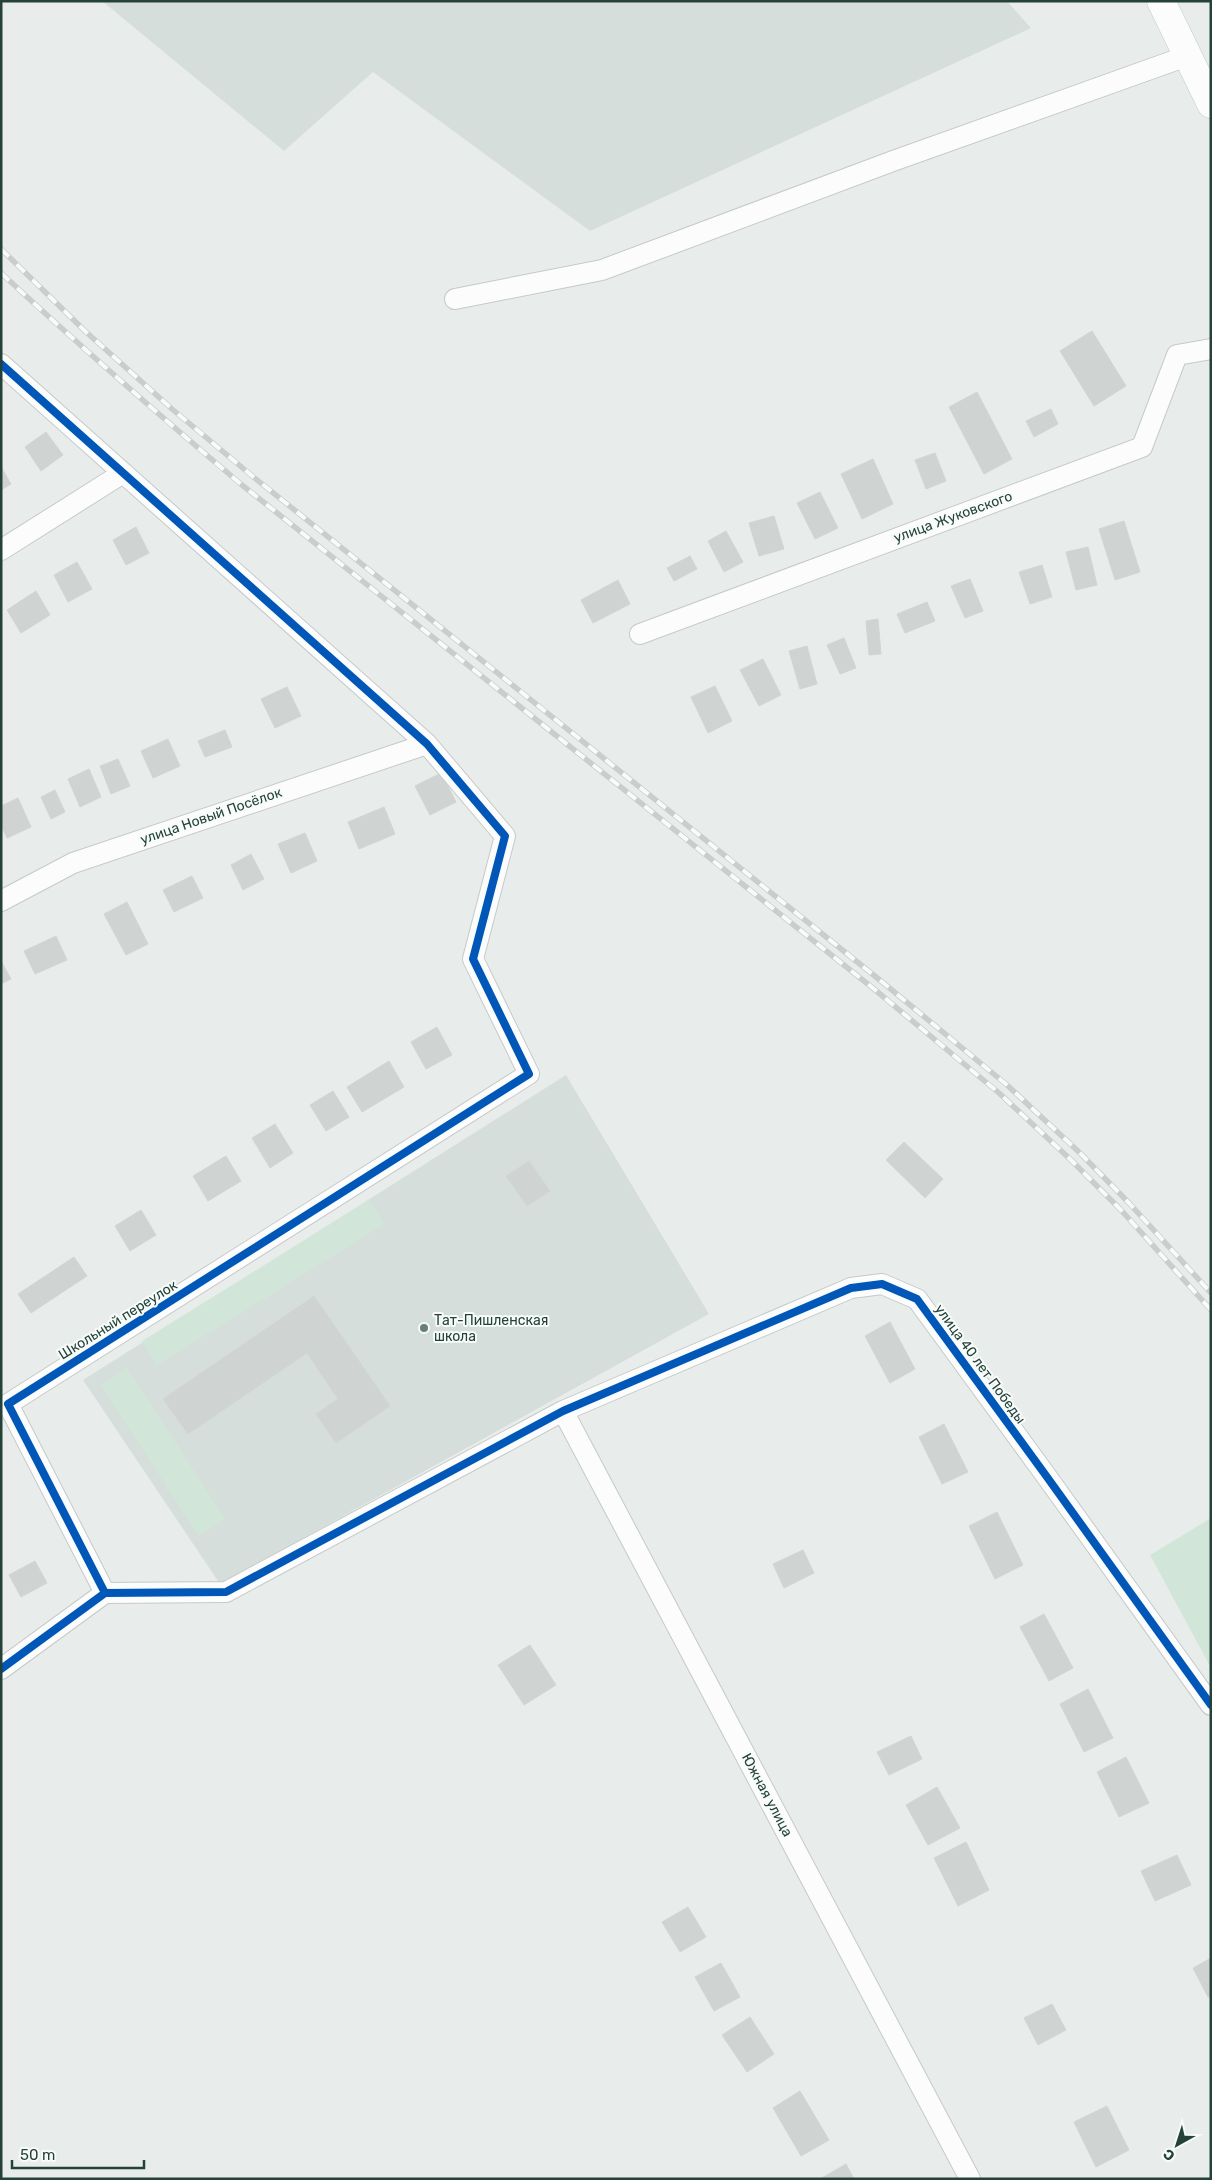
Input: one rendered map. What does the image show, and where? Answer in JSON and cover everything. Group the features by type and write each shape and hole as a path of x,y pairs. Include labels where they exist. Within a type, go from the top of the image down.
{"street":[{"path":"1161,1 1211,104"},
{"path":"455,300 602,270 893,161 1188,56"},
{"name":"улица Жуковского","path":"640,634 1142,447 1177,355 1211,350"},
{"path":"1,364 427,744"},
{"path":"1,550 123,473"},
{"name":"улица Новый Посёлок","path":"1,901 73,863 427,744"},
{"name":"Школьный переулок","path":"105,1593 8,1404 529,1074 473,959 505,836 427,744"},
{"name":"улица 40 лет Победы","path":"105,1593 226,1592 563,1411 851,1288 882,1284 917,1299 1048,1477 1211,1705"},
{"name":"Южная улица","path":"563,1411 970,2179"},
{"path":"1,1669 105,1593"}],"shaded area":[{"path":"102,1 1007,1 1031,28 590,231 373,72 284,151"},
{"name":"Тат-Пишленская школа","path":"566,1075 709,1314 220,1584 83,1380"}],"green space":[{"path":"369,1200 384,1224 157,1365 142,1341"},
{"path":"127,1368 225,1519 199,1536 101,1385"},
{"path":"1211,1518 1211,1668 1150,1555"}],"building":[{"path":"1092,331 1126,386 1094,406 1060,351"},
{"path":"977,392 1012,459 984,474 949,407"},
{"path":"1051,409 1058,424 1034,437 1026,421"},
{"path":"46,432 63,455 41,471 25,447"},
{"path":"935,453 946,481 926,489 915,460"},
{"path":"873,459 893,504 862,519 841,474"},
{"path":"1,467 11,484 1,490"},
{"path":"820,492 838,528 815,539 797,503"},
{"path":"774,516 784,549 759,556 749,523"},
{"path":"1124,521 1140,572 1115,580 1099,529"},
{"path":"136,527 149,553 126,565 113,540"},
{"path":"726,531 743,562 724,572 708,541"},
{"path":"1088,547 1097,585 1076,590 1066,552"},
{"path":"690,556 697,569 674,581 667,568"},
{"path":"77,562 92,589 68,602 54,575"},
{"path":"1042,565 1052,597 1030,604 1019,572"},
{"path":"970,579 983,611 965,618 951,586"},
{"path":"618,580 630,604 593,623 581,600"},
{"path":"36,591 50,615 21,633 7,610"},
{"path":"927,602 935,621 905,633 897,614"},
{"path":"878,619 881,654 869,655 866,621"},
{"path":"844,638 856,668 840,674 827,645"},
{"path":"807,646 817,684 800,689 789,651"},
{"path":"763,659 781,695 759,706 740,670"},
{"path":"715,686 732,721 708,733 691,697"},
{"path":"287,687 301,716 275,728 261,699"},
{"path":"225,730 232,747 205,757 198,741"},
{"path":"168,739 180,766 153,778 141,751"},
{"path":"118,759 130,786 111,794 100,766"},
{"path":"89,769 101,797 80,807 68,779"},
{"path":"441,773 456,802 430,815 415,786"},
{"path":"55,790 65,812 51,819 41,797"},
{"path":"18,798 31,827 7,838 1,825 1,806"},
{"path":"384,807 395,834 359,849 348,822"},
{"path":"305,833 317,861 291,873 278,844"},
{"path":"251,854 264,879 243,890 231,865"},
{"path":"192,876 203,898 174,912 163,890"},
{"path":"127,902 148,944 126,955 104,914"},
{"path":"56,936 67,960 35,974 24,951"},
{"path":"1,961 11,979 1,984"},
{"path":"437,1027 452,1055 426,1069 411,1042"},
{"path":"389,1061 404,1087 362,1112 347,1087"},
{"path":"333,1091 349,1117 326,1131 310,1105"},
{"path":"275,1124 293,1153 270,1168 252,1138"},
{"path":"904,1142 943,1179 925,1198 886,1160"},
{"path":"226,1156 241,1181 208,1201 193,1176"},
{"path":"529,1161 550,1191 527,1206 506,1176"},
{"path":"141,1210 156,1235 130,1251 115,1226"},
{"path":"74,1257 87,1276 31,1313 18,1294"},
{"path":"314,1296 390,1406 336,1443 316,1414 338,1399 307,1353 188,1434 163,1399"},
{"path":"890,1322 915,1369 890,1383 865,1336"},
{"path":"944,1424 968,1472 942,1484 919,1437"},
{"path":"997,1512 1023,1565 995,1579 969,1526"},
{"path":"803,1550 814,1573 784,1588 773,1564"},
{"path":"35,1561 47,1583 21,1597 9,1575"},
{"path":"1044,1614 1073,1668 1049,1681 1020,1627"},
{"path":"530,1645 556,1685 524,1705 498,1665"},
{"path":"1088,1689 1113,1738 1084,1752 1060,1704"},
{"path":"911,1736 922,1759 889,1775 877,1752"},
{"path":"1126,1757 1149,1803 1119,1817 1097,1772"},
{"path":"937,1787 960,1828 928,1845 906,1805"},
{"path":"966,1842 989,1890 958,1906 934,1858"},
{"path":"1177,1855 1191,1885 1155,1901 1141,1871"},
{"path":"688,1907 706,1937 680,1952 662,1922"},
{"path":"1211,1958 1211,1996 1208,1997 1193,1968"},
{"path":"721,1963 740,1997 714,2011 695,1977"},
{"path":"1052,2004 1066,2030 1038,2045 1024,2018"},
{"path":"750,2017 774,2054 747,2072 722,2035"},
{"path":"800,2091 829,2140 801,2156 773,2108"},
{"path":"1107,2106 1129,2150 1096,2167 1074,2122"},
{"path":"846,2164 854,2179 820,2179"}],"railway":[{"path":"1,249 85,331 172,409 251,475 881,981 1007,1085 1079,1152 1129,1203 1211,1293"},
{"path":"1,273 120,381 242,485 874,989 999,1093 1121,1210 1211,1310"}],"cycle path":[{"path":"1,364 427,744 505,836 473,959 529,1074 8,1404 105,1593 1,1669"},
{"path":"105,1593 226,1592 563,1411 851,1288 882,1284 917,1299 1211,1705"}],"place":[{"name":"Тат-Пишленская школа","path":"424,1328"}]}
